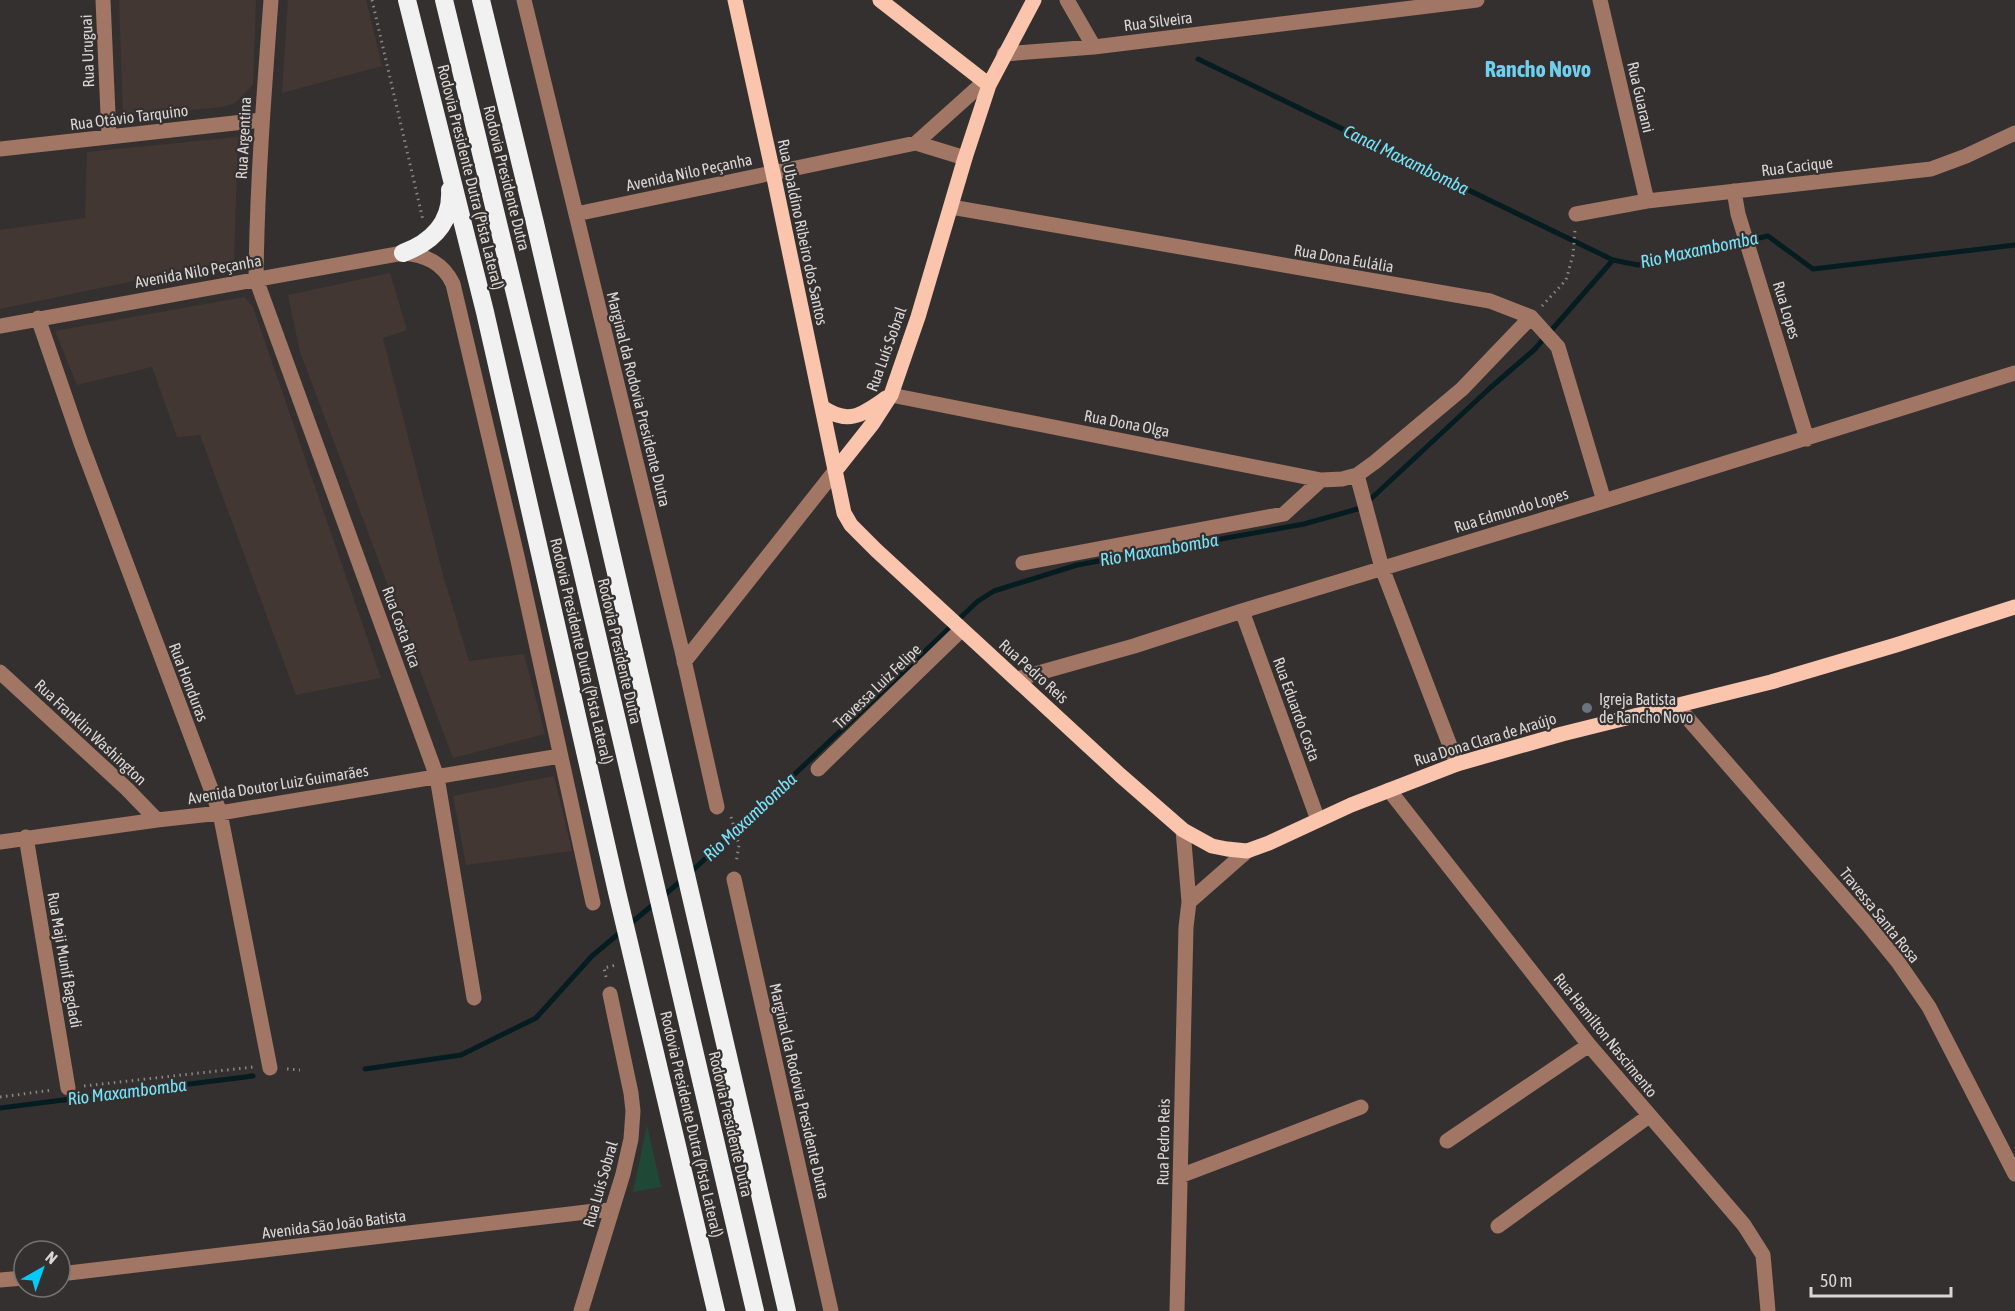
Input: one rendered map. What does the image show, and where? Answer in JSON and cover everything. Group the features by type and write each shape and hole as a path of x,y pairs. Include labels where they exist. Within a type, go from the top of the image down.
{"highway":[{"name":"Rodovia Presidente Dutra (Pista Lateral)","path":"406,0 485,312 617,892 716,1311"},
{"name":"Rodovia Presidente Dutra","path":"444,0 573,535 755,1311"},
{"name":"Rodovia Presidente Dutra","path":"481,0 536,223 788,1311"},
{"path":"403,253 426,242 444,223 450,197 448,164"}],"main road":[{"name":"Rua Ubaldino Ribeiro dos Santos","path":"735,0 835,471"},
{"path":"880,0 987,83"},
{"name":"Rua Luís Sobral","path":"835,471 873,423 891,395 918,317 987,83 1034,0"},
{"path":"822,407 841,417 851,417 864,413 891,395"},
{"name":"Rua Pedro Reis","path":"835,471 844,513 851,525 936,607 1183,830"},
{"name":"Rua Dona Clara de Araújo","path":"1183,830 1212,846 1247,851 1389,790 1457,764 1562,734 1677,706 1843,661 2015,607"}],"street":[{"name":"Rua Uruguai","path":"103,0 109,137"},
{"name":"Rua Argentina","path":"256,279 256,231 271,0"},
{"name":"Marginal da Rodovia Presidente Dutra","path":"524,0 717,807"},
{"name":"Rua Silveira","path":"1004,54 1094,48 1429,3 1477,0"},
{"name":"Rua Guarani","path":"1600,0 1647,201"},
{"path":"1071,1 1094,48"},
{"path":"916,143 987,83"},
{"name":"Rua Otávio Tarquino","path":"0,149 262,120"},
{"name":"Rua Cacique","path":"1576,214 1647,201 1932,169 2015,133"},
{"name":"Avenida Nilo Peçanha","path":"576,214 916,143 965,158"},
{"name":"Rua Lopes","path":"1734,191 1738,214 1807,438"},
{"name":"Rua Dona Eulália","path":"951,207 1490,300 1534,320 1558,347 1604,501"},
{"name":"Avenida Nilo Peçanha","path":"0,326 403,253"},
{"path":"403,253 420,255 432,260 445,271 453,284 517,556 593,903"},
{"name":"Rua Costa Rica","path":"256,279 437,777 474,998"},
{"name":"Rua Honduras","path":"38,318 81,443 220,813 270,1068"},
{"name":"Rua Dona Olga","path":"891,395 1321,480 1342,479 1357,475 1404,439 1534,320"},
{"name":"Rua Edmundo Lopes","path":"1017,679 1134,646 2015,373"},
{"name":"Rua Luís Sobral","path":"684,662 835,471"},
{"path":"1357,475 1382,568 1457,764"},
{"path":"1023,563 1284,514 1321,480"},
{"name":"Rua Eduardo Costa","path":"1242,611 1318,820"},
{"name":"Travessa Luiz Felipe","path":"818,769 960,629"},
{"name":"Rua Franklin Washington","path":"0,672 128,789 157,820"},
{"name":"Travessa Santa Rosa","path":"1677,706 1898,962 1929,1007 2015,1174"},
{"name":"Avenida Doutor Luiz Guimarães","path":"0,842 220,813 560,756"},
{"name":"Rua Hamilton Nascimento","path":"1389,790 1589,1045 1744,1225 1763,1255 1768,1311"},
{"name":"Rua Pedro Reis","path":"1177,1311 1186,927 1189,902 1183,830"},
{"name":"Rua Maji Munif Bagdadi","path":"26,837 68,1088"},
{"path":"1189,902 1247,851"},
{"name":"Marginal da Rodovia Presidente Dutra","path":"734,879 831,1311"},
{"name":"Rua Luís Sobral","path":"581,1311 628,1157 633,1111 629,1078 610,994"},
{"path":"1447,1141 1589,1045"},
{"path":"1180,1176 1361,1107"},
{"path":"1498,1226 1649,1116"},
{"name":"Avenida São João Batista","path":"72,1273 612,1209"}],"path":[{"path":"372,0 424,224"},
{"path":"418,194 425,193"},
{"path":"1534,320 1566,280 1573,255 1575,230"},
{"path":"732,819 739,845"},
{"path":"606,976 604,968 616,965 613,954"},
{"path":"0,1096 252,1067 300,1070"}],"shaded area":[{"path":"119,0 256,0 253,85 235,103 222,107 123,116"},
{"path":"288,0 366,0 382,66 282,93"},
{"path":"238,137 234,260 0,309 0,230 85,218 87,152"},
{"path":"390,273 407,330 383,338 443,575 469,661 524,654 545,734 453,758 300,352 288,295"},
{"path":"244,297 253,307 381,678 296,695 200,435 177,437 152,367 77,385 55,331"},
{"path":"554,776 572,851 466,865 453,796"}],"green space":[{"path":"647,1125 661,1187 633,1192"}],"waterway":[{"name":"Canal Maxambomba","path":"1198,59 1613,260 1638,265 1768,236 1813,269 2015,245"},
{"name":"Rio Maxambomba","path":"689,874 978,601 994,591 1077,565 1304,524 1361,508 1534,350 1613,260"},
{"name":"Rio Maxambomba","path":"662,897 682,880"},
{"name":"Rio Maxambomba","path":"630,924 655,903"},
{"name":"Rio Maxambomba","path":"365,1069 461,1055 536,1018 592,956 623,930"},
{"name":"Rio Maxambomba","path":"0,1108 253,1076"}],"place":[{"name":"Igreja Batista de Rancho Novo","path":"1587,708"}],"district":[{"name":"Rancho Novo","path":"1538,69"}]}
